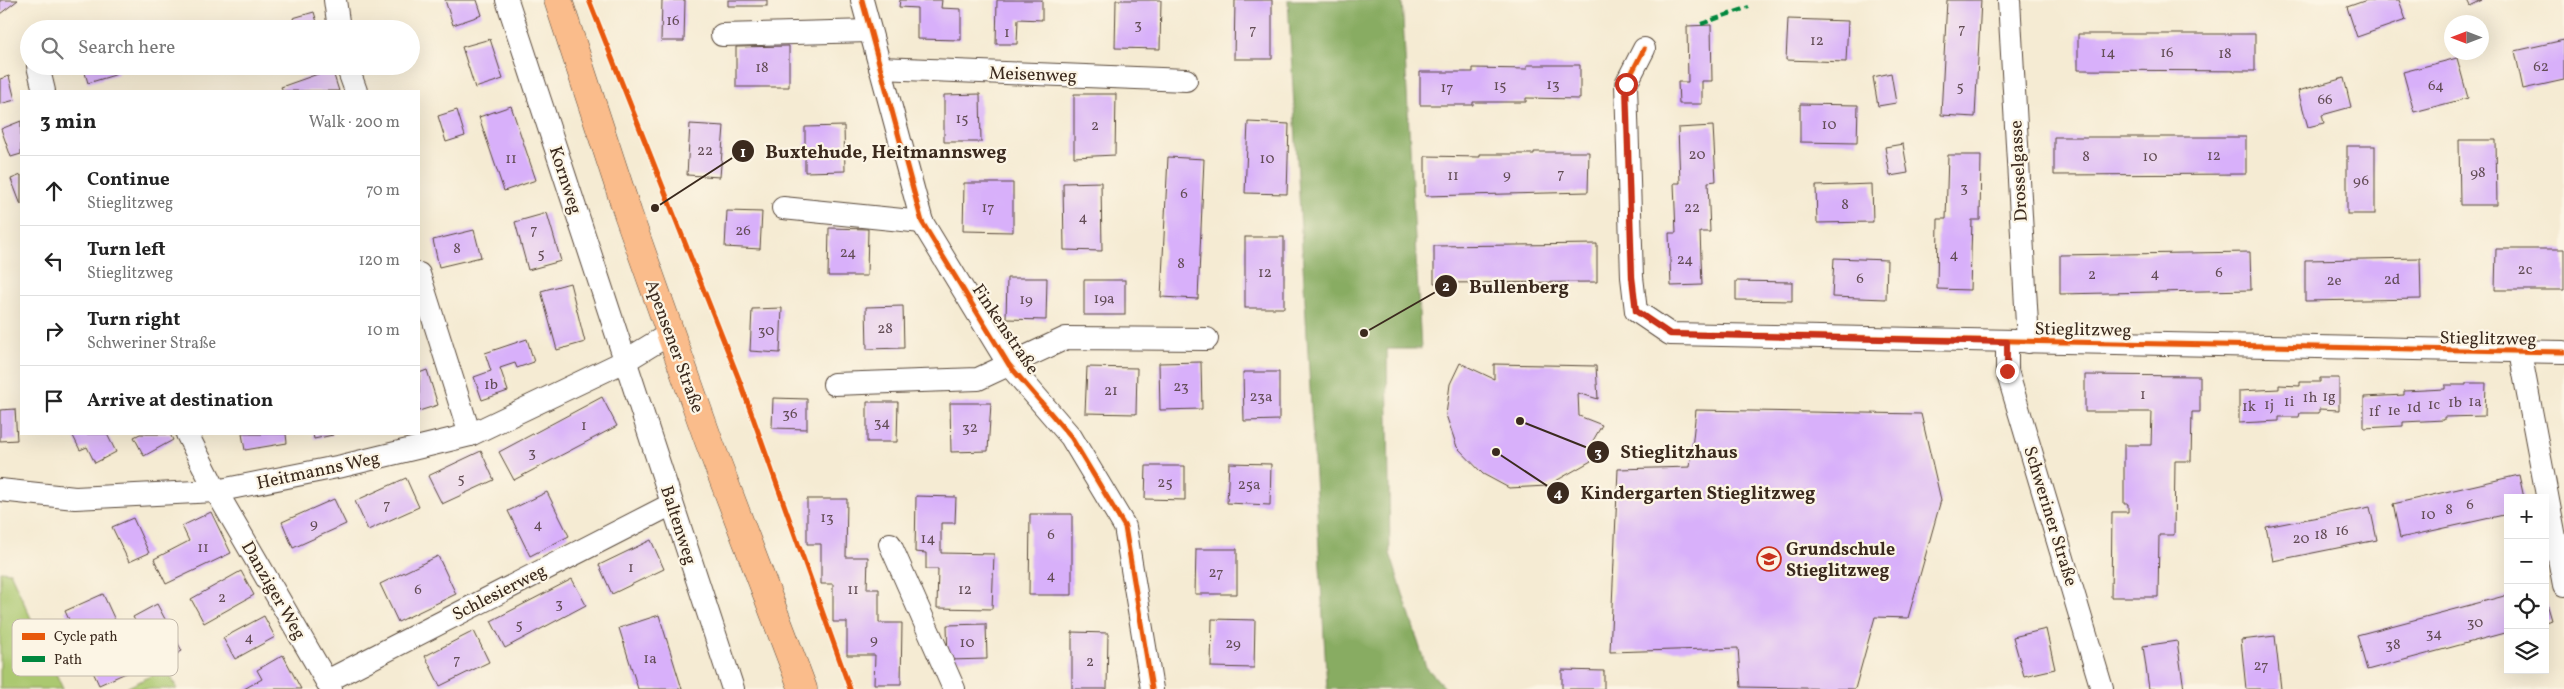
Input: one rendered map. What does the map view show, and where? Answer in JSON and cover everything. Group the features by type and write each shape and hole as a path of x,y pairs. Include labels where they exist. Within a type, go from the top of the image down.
{"main road":[{"name":"Apensener Straße","path":"558,0 628,214 670,333 804,689"}],"street":[{"path":"335,0 338,20"},
{"name":"Kornweg","path":"507,0 625,361"},
{"name":"Finkenstraße","path":"862,0 922,222 1009,365 1071,437 1125,528 1152,689"},
{"name":"Drosselgasse","path":"2009,0 2017,342"},
{"path":"722,35 870,31"},
{"name":"Stieglitzweg","path":"1644,49 1626,84 1632,277 1636,311 1670,334 2564,352"},
{"name":"Meisenweg","path":"880,68 1186,80"},
{"path":"40,75 44,90"},
{"path":"350,75 356,90"},
{"path":"783,208 922,222"},
{"path":"420,277 470,435"},
{"name":"Heitmanns Weg","path":"0,490 75,498 216,491 342,466 470,435 625,361 670,333"},
{"name":"Finkenstraße","path":"834,384 978,379 1066,338 1207,339"},
{"name":"Schweriner Straße","path":"2017,342 2007,371 2102,689"},
{"path":"2520,352 2564,585"},
{"name":"Baltenweg","path":"625,361 733,689"},
{"name":"Danziger Weg","path":"188,435 216,491 329,685"},
{"name":"Schlesierweg","path":"329,685 672,504"},
{"path":"890,544 954,689"}],"green space":[{"path":"1288,0 1402,0 1421,349 1387,349 1390,553 1426,667 1446,689 1327,689"},
{"path":"0,571 10,572 31,619 12,619 12,676 57,676 63,689 0,689"},
{"path":"151,676 171,676 177,689 124,689"}],"building":[{"path":"0,0 18,0 0,14"},
{"path":"445,0 477,0 482,15 453,25"},
{"path":"662,0 685,0 684,41 661,41"},
{"path":"728,0 767,0 767,6 728,6"},
{"path":"900,0 942,0 941,8 961,9 961,40 917,39 917,8 899,7"},
{"path":"997,0 1042,0 1042,20 1018,19 1017,44 996,44"},
{"path":"1116,0 1161,0 1160,49 1115,48"},
{"path":"1235,0 1272,0 1272,59 1234,59"},
{"path":"1947,0 1981,0 1975,117 1941,115"},
{"path":"2367,0 2399,0 2406,20 2357,37 2347,7"},
{"path":"2467,0 2482,0 2470,6"},
{"path":"314,12 316,20 294,20 293,18"},
{"path":"1788,19 1848,21 1846,62 1786,60"},
{"path":"1711,25 1712,81 1702,81 1702,104 1679,104 1678,82 1688,82 1687,26"},
{"path":"2078,34 2255,34 2255,71 2078,70"},
{"path":"490,39 503,79 475,88 462,47"},
{"path":"2564,40 2564,80 2523,89 2515,51"},
{"path":"789,46 789,87 736,87 736,47"},
{"path":"2449,60 2458,60 2468,98 2414,112 2403,72"},
{"path":"1527,65 1580,65 1580,99 1526,98 1526,102 1420,105 1420,72 1473,72 1473,68 1527,69"},
{"path":"1891,73 1896,103 1878,106 1873,77"},
{"path":"86,75 115,75 88,83"},
{"path":"315,75 334,75 339,90 282,90 281,87"},
{"path":"9,76 15,100 0,104 0,79"},
{"path":"2344,78 2351,107 2322,115 2324,123 2308,127 2298,91"},
{"path":"980,94 981,142 944,142 944,95"},
{"path":"1074,94 1116,94 1115,155 1074,157"},
{"path":"1800,104 1858,105 1857,143 1800,142"},
{"path":"511,106 536,180 504,191 479,117"},
{"path":"457,110 465,136 446,142 438,116"},
{"path":"20,121 20,154 11,157 1,129"},
{"path":"1248,122 1289,124 1287,194 1245,193"},
{"path":"690,124 724,126 720,177 687,175"},
{"path":"844,126 845,171 805,172 805,127"},
{"path":"1713,126 1716,181 1708,182 1710,232 1700,232 1702,285 1671,286 1669,233 1676,233 1674,183 1680,183 1678,128"},
{"path":"2054,137 2246,137 2246,174 2054,175"},
{"path":"2459,140 2496,140 2497,205 2460,205"},
{"path":"1903,144 1908,173 1890,176 1885,147"},
{"path":"2347,146 2375,146 2375,214 2347,214"},
{"path":"1534,152 1589,152 1588,192 1425,196 1425,156 1480,157 1480,154 1534,154"},
{"path":"1948,155 1981,155 1980,220 1972,220 1970,290 1937,289 1938,219 1946,219"},
{"path":"1168,157 1204,159 1198,299 1161,297"},
{"path":"20,175 20,202 11,179"},
{"path":"1101,182 1102,251 1064,250 1063,183"},
{"path":"964,183 1013,183 1013,232 963,231"},
{"path":"1872,184 1873,222 1817,223 1816,186"},
{"path":"727,211 762,212 760,249 725,247"},
{"path":"547,213 561,261 528,270 515,222"},
{"path":"829,228 868,229 867,276 828,276"},
{"path":"474,230 481,257 439,267 433,240"},
{"path":"1245,237 1284,237 1284,308 1245,308"},
{"path":"1597,244 1597,282 1434,283 1434,246"},
{"path":"2496,249 2564,249 2564,290 2495,290"},
{"path":"2250,252 2251,290 2060,294 2060,255"},
{"path":"1834,258 1887,260 1886,299 1832,297"},
{"path":"2420,258 2421,299 2305,301 2305,260"},
{"path":"1007,278 1047,278 1046,320 1006,319"},
{"path":"1084,280 1125,280 1125,315 1084,315"},
{"path":"1736,281 1792,282 1792,301 1736,300"},
{"path":"570,283 585,342 557,350 541,291"},
{"path":"903,306 904,348 867,349 866,307"},
{"path":"782,308 780,353 750,351 752,309"},
{"path":"527,339 534,362 517,368 515,363 500,368 508,391 482,400 474,377 491,371 485,353"},
{"path":"1201,362 1202,409 1160,410 1159,363"},
{"path":"1460,363 1494,379 1494,364 1596,366 1598,399 1578,393 1579,416 1602,425 1587,451 1598,457 1547,486 1509,488 1483,474 1457,447 1446,415 1450,384"},
{"path":"1087,367 1137,368 1136,414 1085,413"},
{"path":"427,370 438,405 420,411 420,373"},
{"path":"1243,372 1279,372 1279,420 1244,421"},
{"path":"2085,375 2200,376 2200,412 2192,412 2191,461 2175,461 2174,535 2159,535 2158,597 2111,597 2112,512 2128,512 2128,504 2124,504 2124,445 2151,445 2152,412 2085,412"},
{"path":"2320,378 2339,378 2339,410 2319,409 2319,413 2300,413 2299,417 2279,417 2279,421 2239,423 2239,391 2279,389 2279,385 2300,386 2300,382 2320,382"},
{"path":"2466,383 2486,383 2485,416 2444,417 2444,420 2403,422 2403,426 2364,428 2364,397 2404,395 2404,391 2445,389 2445,385 2466,385"},
{"path":"602,397 617,426 514,480 499,452"},
{"path":"773,398 807,399 807,429 772,428"},
{"path":"867,402 898,402 897,442 867,442"},
{"path":"950,403 991,403 988,451 951,452"},
{"path":"15,409 17,440 0,441 0,410"},
{"name":"Grundschule Stieglitzweg","path":"1696,410 1921,414 1941,500 1908,618 1875,617 1855,689 1741,687 1738,648 1610,652 1618,469 1690,467"},
{"path":"72,435 108,435 116,452 95,463 87,447 80,450"},
{"path":"138,435 170,435 173,440 144,456 134,437"},
{"path":"242,435 286,435 287,443 245,450"},
{"path":"313,435 333,435 314,439"},
{"path":"481,451 494,480 442,504 428,476"},
{"path":"1229,463 1271,464 1270,505 1227,503"},
{"path":"1146,466 1185,466 1185,500 1145,499"},
{"path":"2519,475 2523,494 2504,494 2504,515 2400,538 2393,504"},
{"path":"406,478 419,507 368,530 355,501"},
{"path":"547,492 569,536 530,556 508,511"},
{"path":"916,496 956,497 955,523 941,523 941,553 994,554 992,609 937,608 938,569 926,569 926,553 915,552"},
{"path":"334,499 346,524 293,548 282,522"},
{"path":"807,499 847,499 846,557 868,557 867,589 879,589 879,623 902,623 901,684 874,684 875,655 847,655 847,622 833,622 833,584 821,584 821,544 807,544"},
{"path":"2370,507 2377,540 2273,561 2266,527"},
{"path":"211,512 231,553 166,584 154,559 189,541 182,526"},
{"path":"1030,514 1072,514 1072,595 1029,595"},
{"path":"133,518 149,553 129,562 112,527"},
{"path":"651,540 664,569 612,594 599,565"},
{"path":"1196,549 1237,549 1237,594 1195,594"},
{"path":"438,556 456,594 398,622 380,584"},
{"path":"241,571 254,595 204,623 191,599"},
{"path":"572,579 586,605 505,648 491,621"},
{"path":"103,594 114,619 69,619 65,611"},
{"path":"2504,596 2504,633 2367,670 2357,635"},
{"path":"157,604 165,619 134,619 133,617"},
{"path":"2549,610 2552,620 2549,621"},
{"path":"659,615 682,689 638,689 619,628"},
{"path":"264,616 275,637 235,659 223,638"},
{"path":"1212,619 1255,620 1254,668 1211,667"},
{"path":"986,624 987,659 948,660 947,625"},
{"path":"2046,629 2055,669 2024,676 2013,637"},
{"path":"474,631 489,662 440,686 425,656"},
{"path":"1072,632 1108,633 1107,689 1072,689"},
{"path":"2275,636 2281,689 2246,689 2241,640"},
{"path":"2177,641 2184,689 2149,689 2143,646"},
{"path":"178,643 182,651 178,653"},
{"path":"283,655 301,689 244,689 262,679 257,670"},
{"path":"1562,670 1604,671 1604,689 1562,689"},
{"path":"95,676 119,676 99,685"}],"marked path":[{"path":"1701,24 1749,7"}],"cycle path":[{"path":"589,0 742,387 850,689"},
{"path":"862,0 922,222 1009,365 1071,437 1125,527 1152,689"},
{"path":"1644,49 1626,84 1632,277 1636,311 1670,334 2564,352"}],"place":[{"name":"Buxtehude, Heitmannsweg","path":"655,208"},
{"name":"Bullenberg","path":"1364,333"},
{"name":"Stieglitzhaus","path":"1520,421"},
{"name":"Kindergarten Stieglitzweg","path":"1496,452"},
{"name":"Grundschule Stieglitzweg","path":"1769,559"}],"route":[{"path":"1626,84 1632,277 1636,311 1670,334 2007,342 2007,371"}]}
